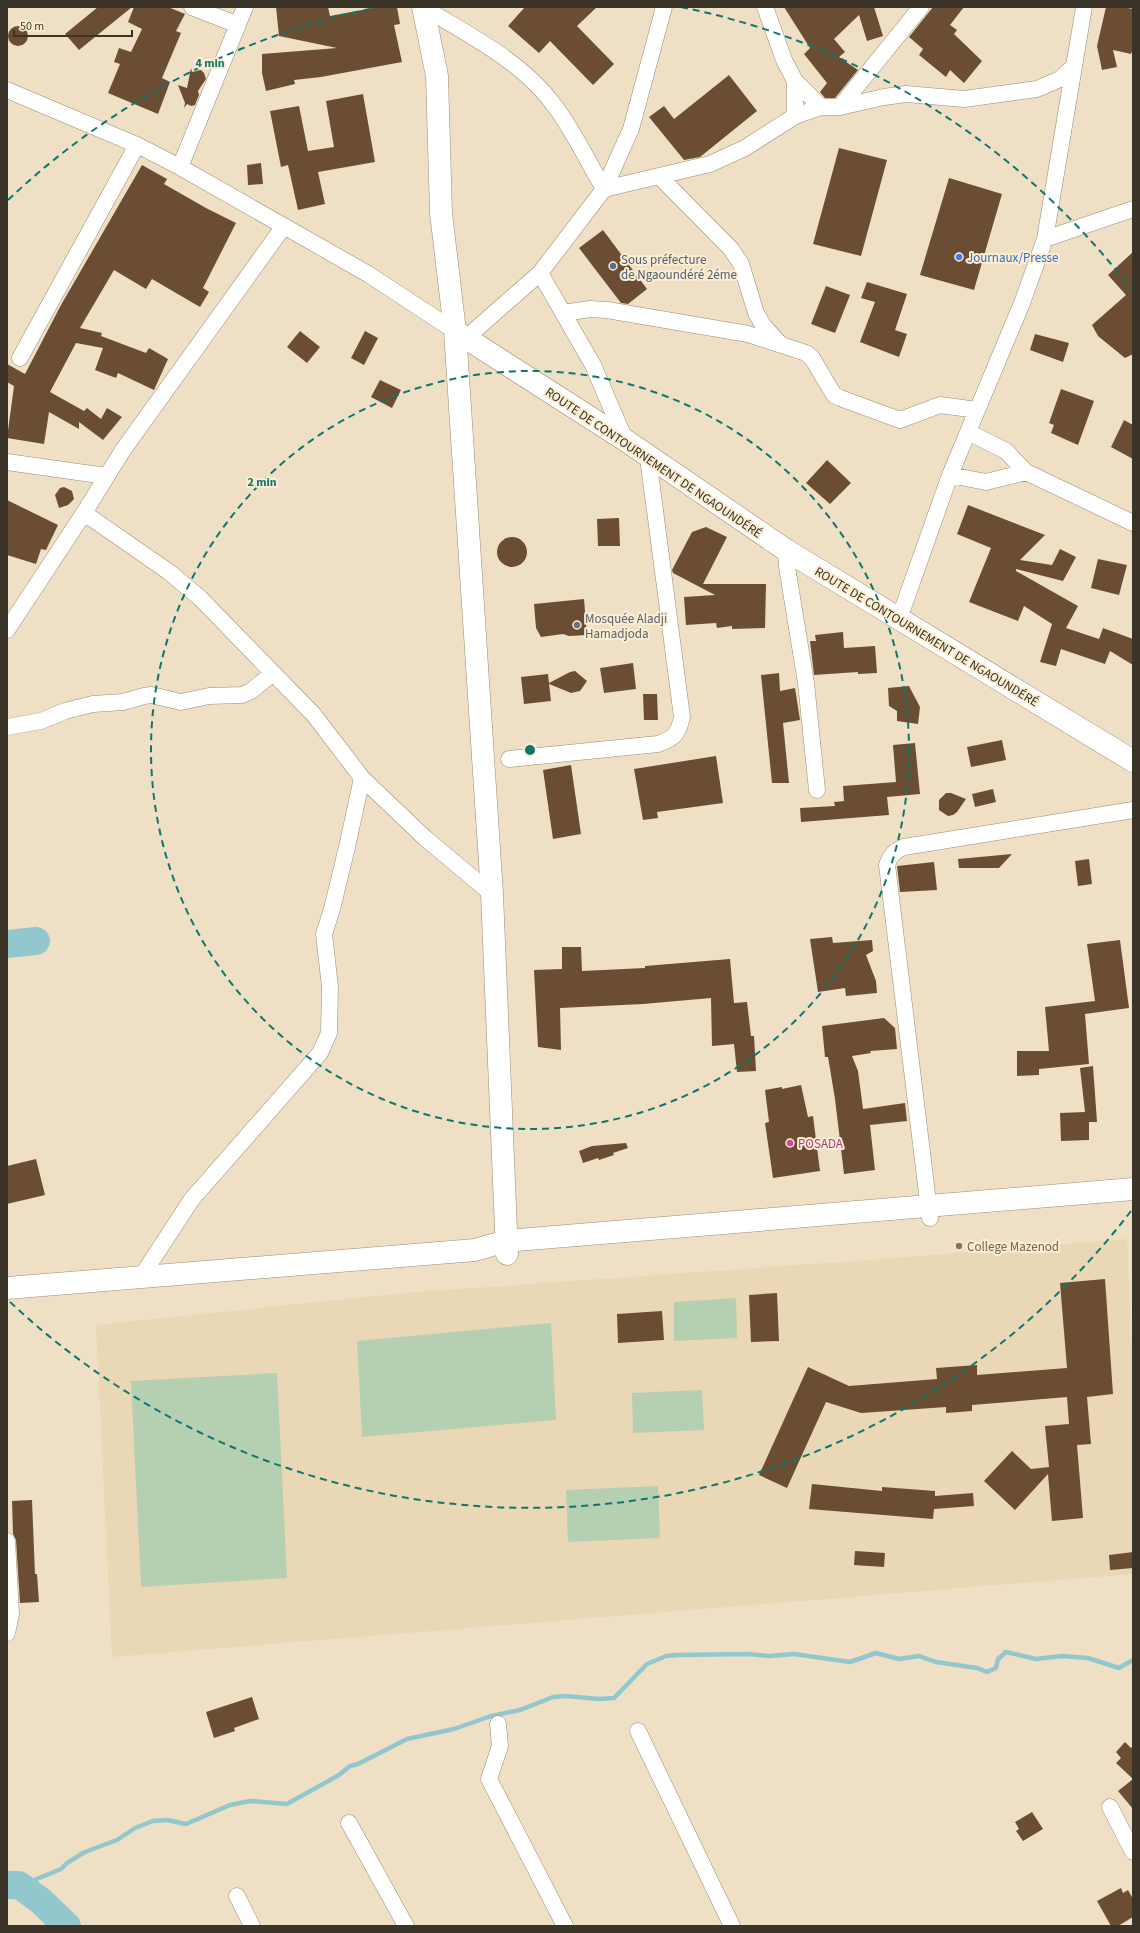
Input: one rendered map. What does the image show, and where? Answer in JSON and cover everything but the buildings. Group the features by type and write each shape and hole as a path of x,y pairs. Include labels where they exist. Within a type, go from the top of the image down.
{"street":[{"path":"192,7 238,25"},
{"path":"180,167 245,7"},
{"path":"423,7 501,56 531,78 554,105 604,189"},
{"path":"423,7 437,76 441,213 460,334 492,894 506,1248"},
{"path":"460,334 540,273 604,189 631,129 664,7"},
{"path":"765,7 784,60 795,81 821,107"},
{"path":"840,108 921,7"},
{"path":"899,619 950,475 1022,303 1045,239 1072,68 1084,7"},
{"path":"604,189 717,160 745,148 795,116 821,107 840,108 884,97 906,94 964,99 1037,89 1060,79 1072,68"},
{"path":"795,81 795,116"},
{"path":"7,90 137,145 180,167 368,274 460,334"},
{"path":"20,358 137,145"},
{"path":"659,176 731,249 741,264 756,313 763,325 780,344"},
{"path":"1045,239 1133,209"},
{"path":"7,630 84,513 122,450 284,226"},
{"path":"540,273 594,365 625,440"},
{"path":"563,313 590,309 607,310 748,334 780,344 806,353 812,358 834,395 900,420 940,405 977,410"},
{"name":"ROUTE DE CONTOURNEMENT DE NGAOUNDÉRÉ","path":"460,334 498,360 625,440 786,550 1133,761"},
{"path":"968,432 1006,451 1026,472 1133,523"},
{"path":"509,759 658,744 672,738 679,729 682,717 648,457"},
{"path":"7,462 106,476"},
{"path":"950,475 986,482 1026,472"},
{"path":"84,513 184,583 314,715 362,778 425,838 492,894"},
{"path":"786,550 787,567 806,683 817,790"},
{"path":"7,727 41,721 65,711 93,704 123,702 151,695 181,702 209,696 242,695 251,691 272,673"},
{"path":"140,1277 192,1199 320,1053 329,1033 330,987 324,934 344,863 362,778"},
{"path":"930,1212 886,865 889,857 897,850 904,847 1133,810"},
{"path":"7,1288 930,1212 1133,1189"},
{"path":"930,1212 1133,1202"},
{"path":"7,1541 11,1614 7,1633"},
{"path":"498,1724 500,1746 489,1779 565,1926"},
{"path":"638,1731 732,1926"},
{"path":"1110,1807 1133,1852"},
{"path":"349,1823 406,1926"},
{"path":"237,1896 252,1926"}],"shaded area":[{"path":"1127,1239 1133,1380 1133,1574 112,1657 96,1325 404,1293 897,1258"}],"green space":[{"path":"736,1298 737,1338 674,1341 674,1302"},
{"path":"551,1323 556,1420 362,1437 357,1341"},
{"path":"277,1373 287,1578 141,1587 131,1381"},
{"path":"702,1390 704,1430 633,1433 632,1393"},
{"path":"658,1486 660,1538 568,1542 566,1490"}],"waterway":[{"path":"7,944 36,941"},
{"path":"7,1883 15,1876 27,1883 61,1869 67,1863 85,1852 117,1840 135,1828 153,1821 167,1820 186,1824 230,1805 250,1801 287,1804 339,1775 350,1766 358,1764 407,1739 454,1729 491,1716 520,1710 553,1697 566,1696 599,1699 614,1698 647,1664 666,1656 748,1654 769,1656 794,1654 850,1662 876,1653 899,1659 919,1656 936,1662 977,1668 987,1672 996,1668 998,1659 1006,1652 1036,1659 1062,1656 1088,1658 1119,1668 1133,1660"},
{"path":"7,1885 19,1885 41,1901 67,1926"}],"place":[{"name":"Journaux/Presse","path":"959,257"},
{"name":"Sous préfecture de Ngaoundéré 2éme","path":"613,266"},
{"name":"Mosquée Aladji Hamadjoda","path":"577,625"},
{"name":"POSADA","path":"790,1143"},
{"name":"College Mazenod","path":"959,1246"}]}
